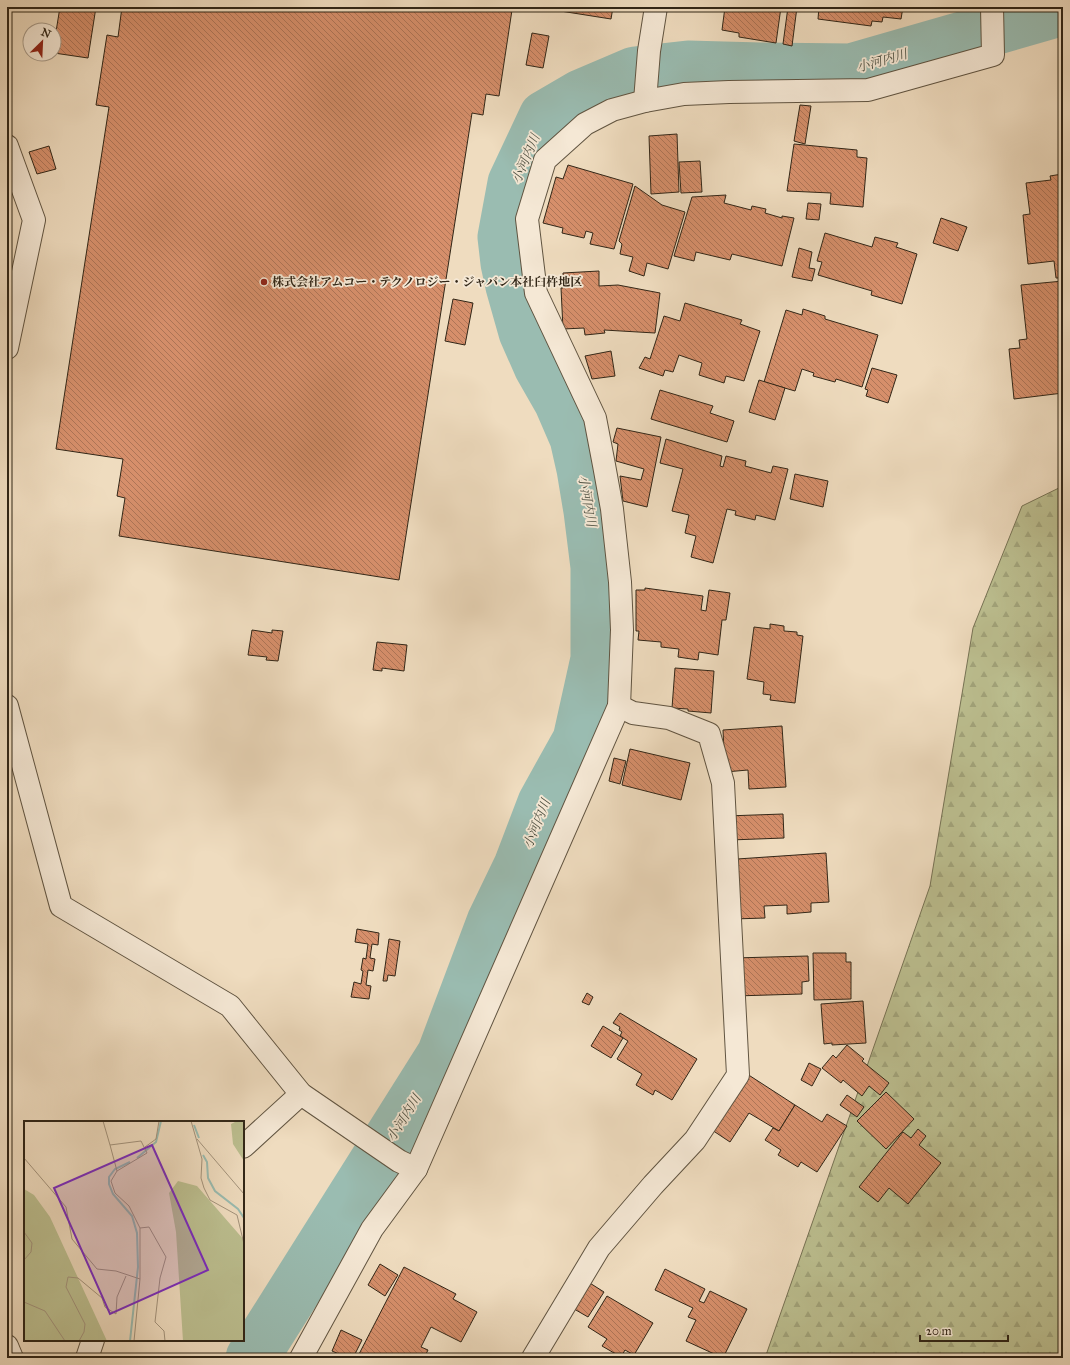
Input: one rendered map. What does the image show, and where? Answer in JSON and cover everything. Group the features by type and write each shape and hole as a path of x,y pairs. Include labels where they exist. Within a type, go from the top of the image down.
{"street":[{"path":"645,93 648,52 656,7"},
{"path":"301,1358 408,1165 619,706 622,630 620,582 612,509 595,418 536,293 527,219 545,160 585,124 645,93 684,94 868,90 993,55 992,8"},
{"path":"7,146 34,220 7,348"},
{"path":"7,706 61,906 230,1006 301,1094 371,1142 408,1165"},
{"path":"533,1358 599,1248 653,1185 695,1140 738,1076 723,784 709,734 669,718 633,713 619,706"},
{"path":"244,1146 301,1094"},
{"path":"87,1358 93,1341"},
{"path":"7,1346 12,1358"}],"green space":[{"path":"1063,486 1063,1358 765,1358 930,886 973,628 1022,506"}],"building":[{"path":"60,7 96,7 88,58 62,54 62,22 58,22"},
{"name":"株式会社アムコー・テクノロジー・ジャパン本社臼杵地区","path":"122,7 498,7 512,10 499,96 486,94 483,115 472,113 399,580 119,536 125,498 117,496 123,459 56,449 109,107 96,105 107,35 118,37"},
{"path":"535,7 613,7 611,19"},
{"path":"725,7 781,7 776,43 739,37 739,33 722,30"},
{"path":"788,7 797,7 792,46 783,44"},
{"path":"819,7 903,7 901,19 883,17 882,22 872,21 871,26 818,19"},
{"path":"532,33 549,36 543,68 526,65"},
{"path":"800,105 811,106 805,144 794,141"},
{"path":"677,134 679,192 651,194 649,136"},
{"path":"794,144 857,150 857,157 867,158 863,207 830,204 831,193 787,191"},
{"path":"49,146 56,169 37,174 29,152"},
{"path":"700,161 702,192 681,193 679,162"},
{"path":"568,165 633,184 614,249 590,244 593,233 586,231 584,238 562,233 563,228 543,223 556,177 563,179"},
{"path":"1062,174 1063,278 1056,278 1054,261 1028,264 1023,215 1030,214 1026,183 1051,180 1050,176"},
{"path":"635,186 662,205 685,212 668,269 647,263 644,276 629,271 633,257 620,254 622,244 619,241"},
{"path":"726,195 724,203 751,210 752,206 766,209 765,213 782,218 782,216 794,218 782,266 732,254 730,260 696,252 694,261 674,256 692,197"},
{"path":"808,203 821,204 819,220 806,219"},
{"path":"941,218 967,227 958,251 933,243"},
{"path":"825,233 872,247 875,237 898,243 896,247 917,254 902,304 871,295 872,291 818,275 822,262 817,261"},
{"path":"799,248 812,252 809,268 815,269 812,281 792,277"},
{"path":"599,271 599,286 618,285 660,293 655,333 604,330 605,333 585,335 584,328 563,329 561,288 563,288 563,273"},
{"path":"1063,281 1063,393 1014,399 1009,349 1020,348 1019,340 1027,339 1021,285"},
{"path":"453,299 473,303 465,345 445,341"},
{"path":"685,303 742,320 740,324 760,331 744,381 726,376 724,383 699,375 702,363 679,355 673,372 665,370 663,376 639,368 645,357 650,359 664,316 680,321"},
{"path":"803,309 825,316 825,319 878,335 862,387 836,379 835,382 813,376 814,373 802,369 795,391 764,382 786,310 802,315"},
{"path":"611,351 615,376 592,379 585,356"},
{"path":"872,368 897,375 888,403 866,396 868,390 865,389"},
{"path":"759,380 785,388 775,420 749,412"},
{"path":"660,390 713,406 710,413 734,421 727,442 651,419"},
{"path":"617,428 661,437 647,507 623,501 620,476 641,480 644,469 616,461 618,444 613,442"},
{"path":"666,439 722,456 720,466 723,467 726,456 746,461 745,466 771,473 773,466 788,469 775,520 756,515 755,520 735,515 736,511 727,509 713,563 691,557 696,536 685,533 689,515 672,511 683,469 660,463"},
{"path":"795,474 828,481 823,507 790,499"},
{"path":"645,588 703,596 701,610 706,611 709,590 730,593 726,620 722,620 718,655 699,652 698,660 678,657 679,649 661,647 661,642 638,640 639,631 636,631 636,590 645,590"},
{"path":"770,624 784,626 784,631 797,632 797,635 803,636 795,703 770,700 771,695 763,694 764,682 747,679 754,627 770,629"},
{"path":"252,630 272,633 272,630 283,631 278,661 266,660 267,657 248,655"},
{"path":"377,642 407,645 404,671 382,668 382,671 373,670"},
{"path":"675,668 714,671 711,713 672,708"},
{"path":"782,726 786,787 749,789 748,770 725,772 723,730"},
{"path":"630,749 690,763 681,800 622,785"},
{"path":"614,758 626,761 620,784 609,781"},
{"path":"783,814 784,838 730,840 726,816"},
{"path":"826,853 829,902 811,903 811,912 787,914 787,905 764,906 765,918 733,919 737,859"},
{"path":"357,929 379,933 378,945 372,944 370,958 375,959 373,971 368,970 366,985 371,986 369,999 351,997 354,982 361,984 363,958 366,959 368,944 355,942"},
{"path":"389,939 400,941 395,976 388,975 387,981 383,981"},
{"path":"813,953 846,953 846,962 851,962 851,999 814,1000"},
{"path":"808,956 809,981 802,982 802,994 735,996 734,958"},
{"path":"587,993 593,997 589,1005 582,1002"},
{"path":"863,1001 866,1043 824,1044 821,1004"},
{"path":"620,1013 697,1059 672,1100 655,1090 653,1095 636,1085 642,1074 617,1059 628,1041 620,1036 622,1032 619,1030 620,1027 613,1023"},
{"path":"603,1026 623,1038 611,1058 591,1046"},
{"path":"847,1045 864,1059 862,1061 889,1083 880,1095 869,1086 862,1096 843,1080 841,1083 822,1068 833,1055 836,1058"},
{"path":"809,1063 821,1069 812,1086 801,1080"},
{"path":"744,1072 795,1105 779,1131 749,1113 730,1142 709,1128"},
{"path":"886,1092 914,1119 886,1149 857,1121"},
{"path":"847,1095 864,1107 857,1117 840,1105"},
{"path":"795,1105 822,1122 827,1114 847,1126 817,1172 801,1162 798,1167 778,1155 781,1150 765,1140 773,1128 779,1131"},
{"path":"918,1129 926,1136 919,1145 941,1163 908,1204 889,1188 878,1202 859,1187 903,1132 911,1138"},
{"path":"380,1264 398,1275 385,1296 368,1285"},
{"path":"404,1267 456,1294 453,1299 477,1312 461,1342 431,1327 421,1347 428,1350 424,1358 361,1358 358,1356"},
{"path":"665,1269 705,1289 699,1301 704,1303 710,1291 747,1309 723,1358 686,1341 696,1320 688,1317 693,1308 655,1290"},
{"path":"585,1280 604,1292 588,1317 569,1306"},
{"path":"607,1296 653,1323 634,1355 625,1350 621,1357 602,1346 607,1339 588,1327"},
{"path":"341,1330 362,1340 353,1358 348,1358 332,1351"}],"waterway":[{"name":"小河内川","path":"252,1358 443,1055 493,922 520,866 544,803 579,740 597,659 597,567 590,511 576,438 560,401 540,366 525,332 512,286 507,263 504,237 514,183 545,117 581,96 635,73 688,67 851,70 1063,9"}],"place":[{"name":"株式会社アムコー・テクノロジー・ジャパン本社臼杵地区","path":"264,282"}]}
